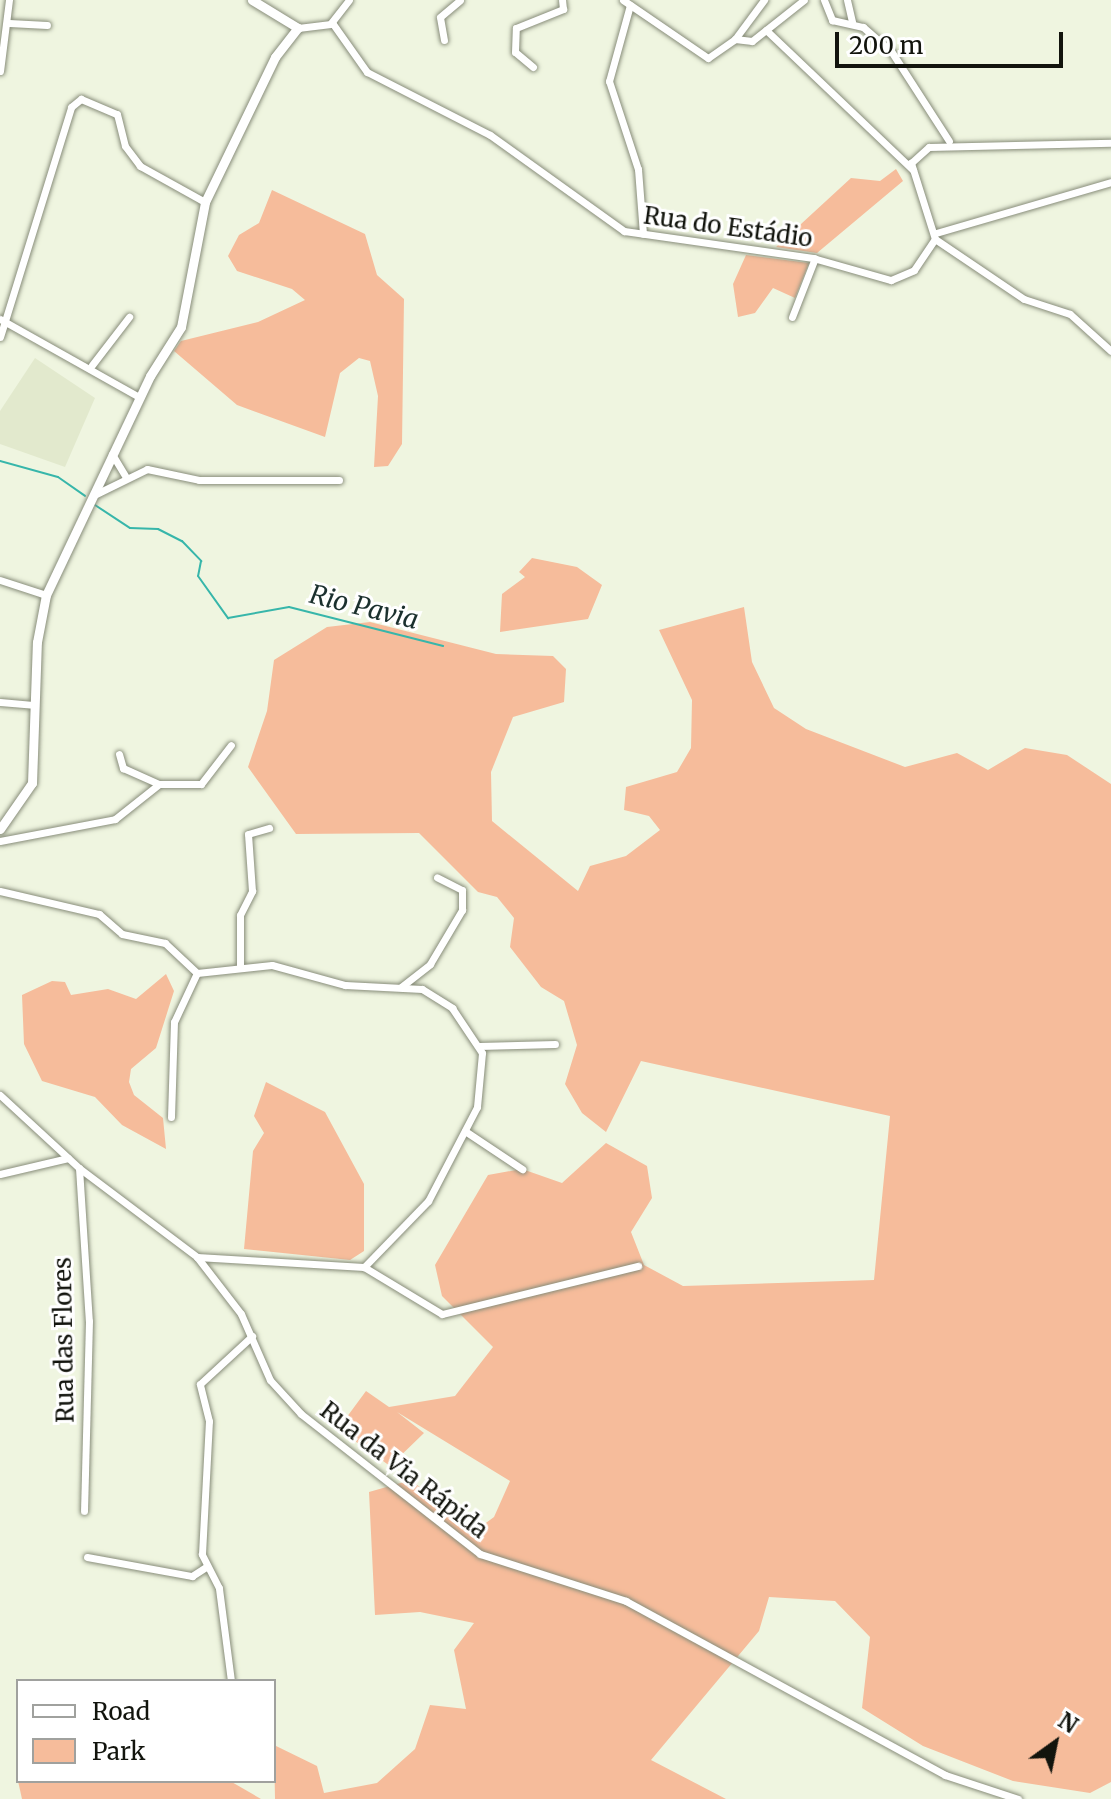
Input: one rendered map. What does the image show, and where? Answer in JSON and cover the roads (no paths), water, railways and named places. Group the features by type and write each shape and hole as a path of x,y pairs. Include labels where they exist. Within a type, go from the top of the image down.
{"street":[{"path":"0,71 9,23 9,0"},
{"path":"252,0 298,28 331,23 349,0"},
{"path":"444,40 440,17 460,0"},
{"path":"533,67 515,52 516,28 563,9 562,0"},
{"path":"623,0 682,34 704,57 735,39 764,0"},
{"path":"735,39 752,41 804,0"},
{"path":"824,0 832,20 852,22 891,51 949,141"},
{"path":"847,0 852,22"},
{"path":"630,5 609,81 638,169 643,234"},
{"path":"9,23 47,25"},
{"name":"Rua do Estádio","path":"331,23 367,72 490,135 624,231 815,258 891,280 914,270 936,236"},
{"path":"0,829 32,783 33,705 46,595 139,397 191,303 205,202 275,57 298,28"},
{"path":"766,30 913,170"},
{"path":"0,337 71,107 81,99 117,114 125,146 140,166 205,202"},
{"path":"1111,143 949,141 913,158 913,170 936,236 1024,299 1070,314 1111,351"},
{"path":"936,236 1111,182"},
{"path":"792,317 815,258"},
{"path":"92,365 129,317"},
{"path":"4,321 92,365 139,397"},
{"path":"112,454 126,477"},
{"path":"92,496 147,469 257,484 339,480"},
{"path":"0,580 46,595"},
{"path":"0,702 33,705"},
{"path":"119,754 123,768 159,784 207,781 231,745"},
{"path":"0,841 115,819 159,784"},
{"path":"240,965 240,915 252,891 248,834 269,828"},
{"path":"399,988 430,964 462,910 462,890 437,877"},
{"path":"0,891 99,914 122,934 165,943 197,973"},
{"path":"197,973 240,965 399,988 443,999 479,1046 484,1079 465,1131 428,1201 364,1267"},
{"path":"171,1117 174,1022 197,973"},
{"path":"479,1046 555,1044"},
{"name":"Rua da Via Rápida","path":"0,1095 79,1168 197,1257 252,1336 270,1380 301,1414 491,1562 626,1601 945,1775 1018,1799"},
{"path":"465,1131 522,1169"},
{"path":"0,1174 68,1158"},
{"name":"Rua das Flores","path":"79,1168 89,1321 84,1511"},
{"path":"197,1257 364,1267 442,1314 638,1266"},
{"path":"231,1679 219,1588 206,1567 200,1519 209,1408 200,1384 252,1336"},
{"path":"87,1557 192,1576 206,1567"}],"waterway":[{"name":"Rio Pavia","path":"0,461 58,477 85,496"},
{"name":"Rio Pavia","path":"95,505 130,528 158,529 182,541 201,561 198,576 228,618 289,607 443,646"}]}
